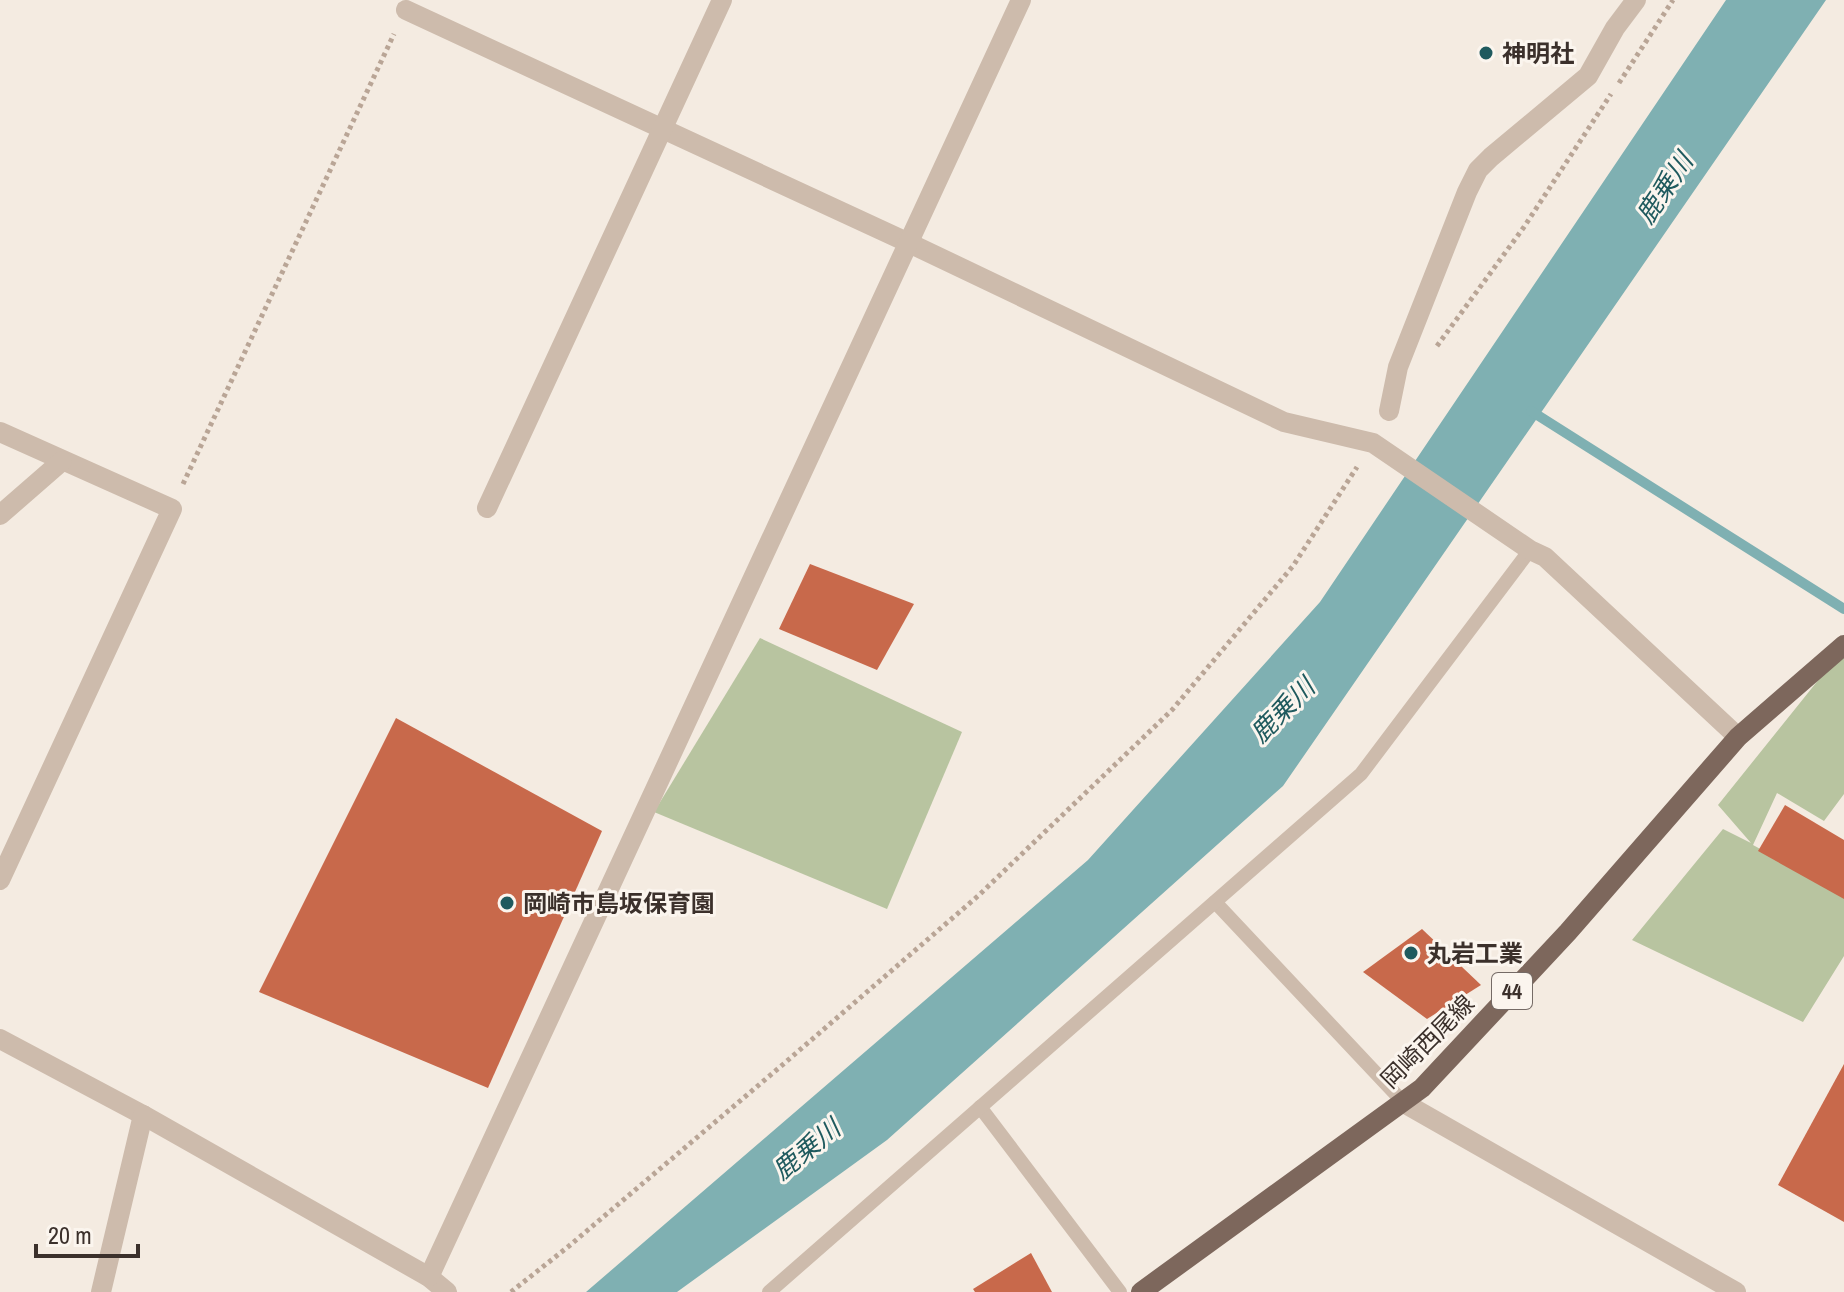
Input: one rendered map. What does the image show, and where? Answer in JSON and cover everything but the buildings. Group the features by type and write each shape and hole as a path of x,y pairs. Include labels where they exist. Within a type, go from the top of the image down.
{"main road":[{"name":"岡崎西尾線","path":"1141,1292 1422,1088 1568,932 1738,737 1844,645"}],"street":[{"path":"487,508 722,0"},
{"path":"429,1277 1021,0"},
{"path":"1389,411 1398,367 1478,170 1588,76 1615,28 1636,0"},
{"path":"406,10 909,243 1284,422 1373,443 1538,554 1738,737"},
{"path":"0,432 172,509 0,880"},
{"path":"0,515 62,461"},
{"path":"0,1039 143,1115 429,1277 447,1292"},
{"path":"1404,1103 1736,1292"},
{"path":"101,1292 143,1115"}],"lane":[{"path":"769,1292 1361,774 1538,554"},
{"path":"1215,902 1404,1103"},
{"path":"980,1107 1120,1292"}],"path":[{"path":"1434,350 1524,227 1673,0"},
{"path":"172,509 406,10"},
{"path":"511,1292 757,1087 978,896 1172,710 1293,566 1373,443"}],"green space":[{"path":"760,638 962,732 887,909 654,812"},
{"path":"1844,648 1844,794 1824,821 1777,793 1753,845 1844,895 1844,956 1803,1022 1632,940 1723,829 1751,843 1718,805"}],"water":[{"name":"鹿乗川","path":"1726,0 1826,0 1283,786 887,1140 677,1292 586,1292 1088,860 1320,602"}],"waterway":[{"path":"1531,411 1844,609"}],"place":[{"name":"神明社","path":"1486,53"},
{"name":"岡崎市島坂保育園","path":"507,903"},
{"name":"丸岩工業","path":"1411,953"}]}
